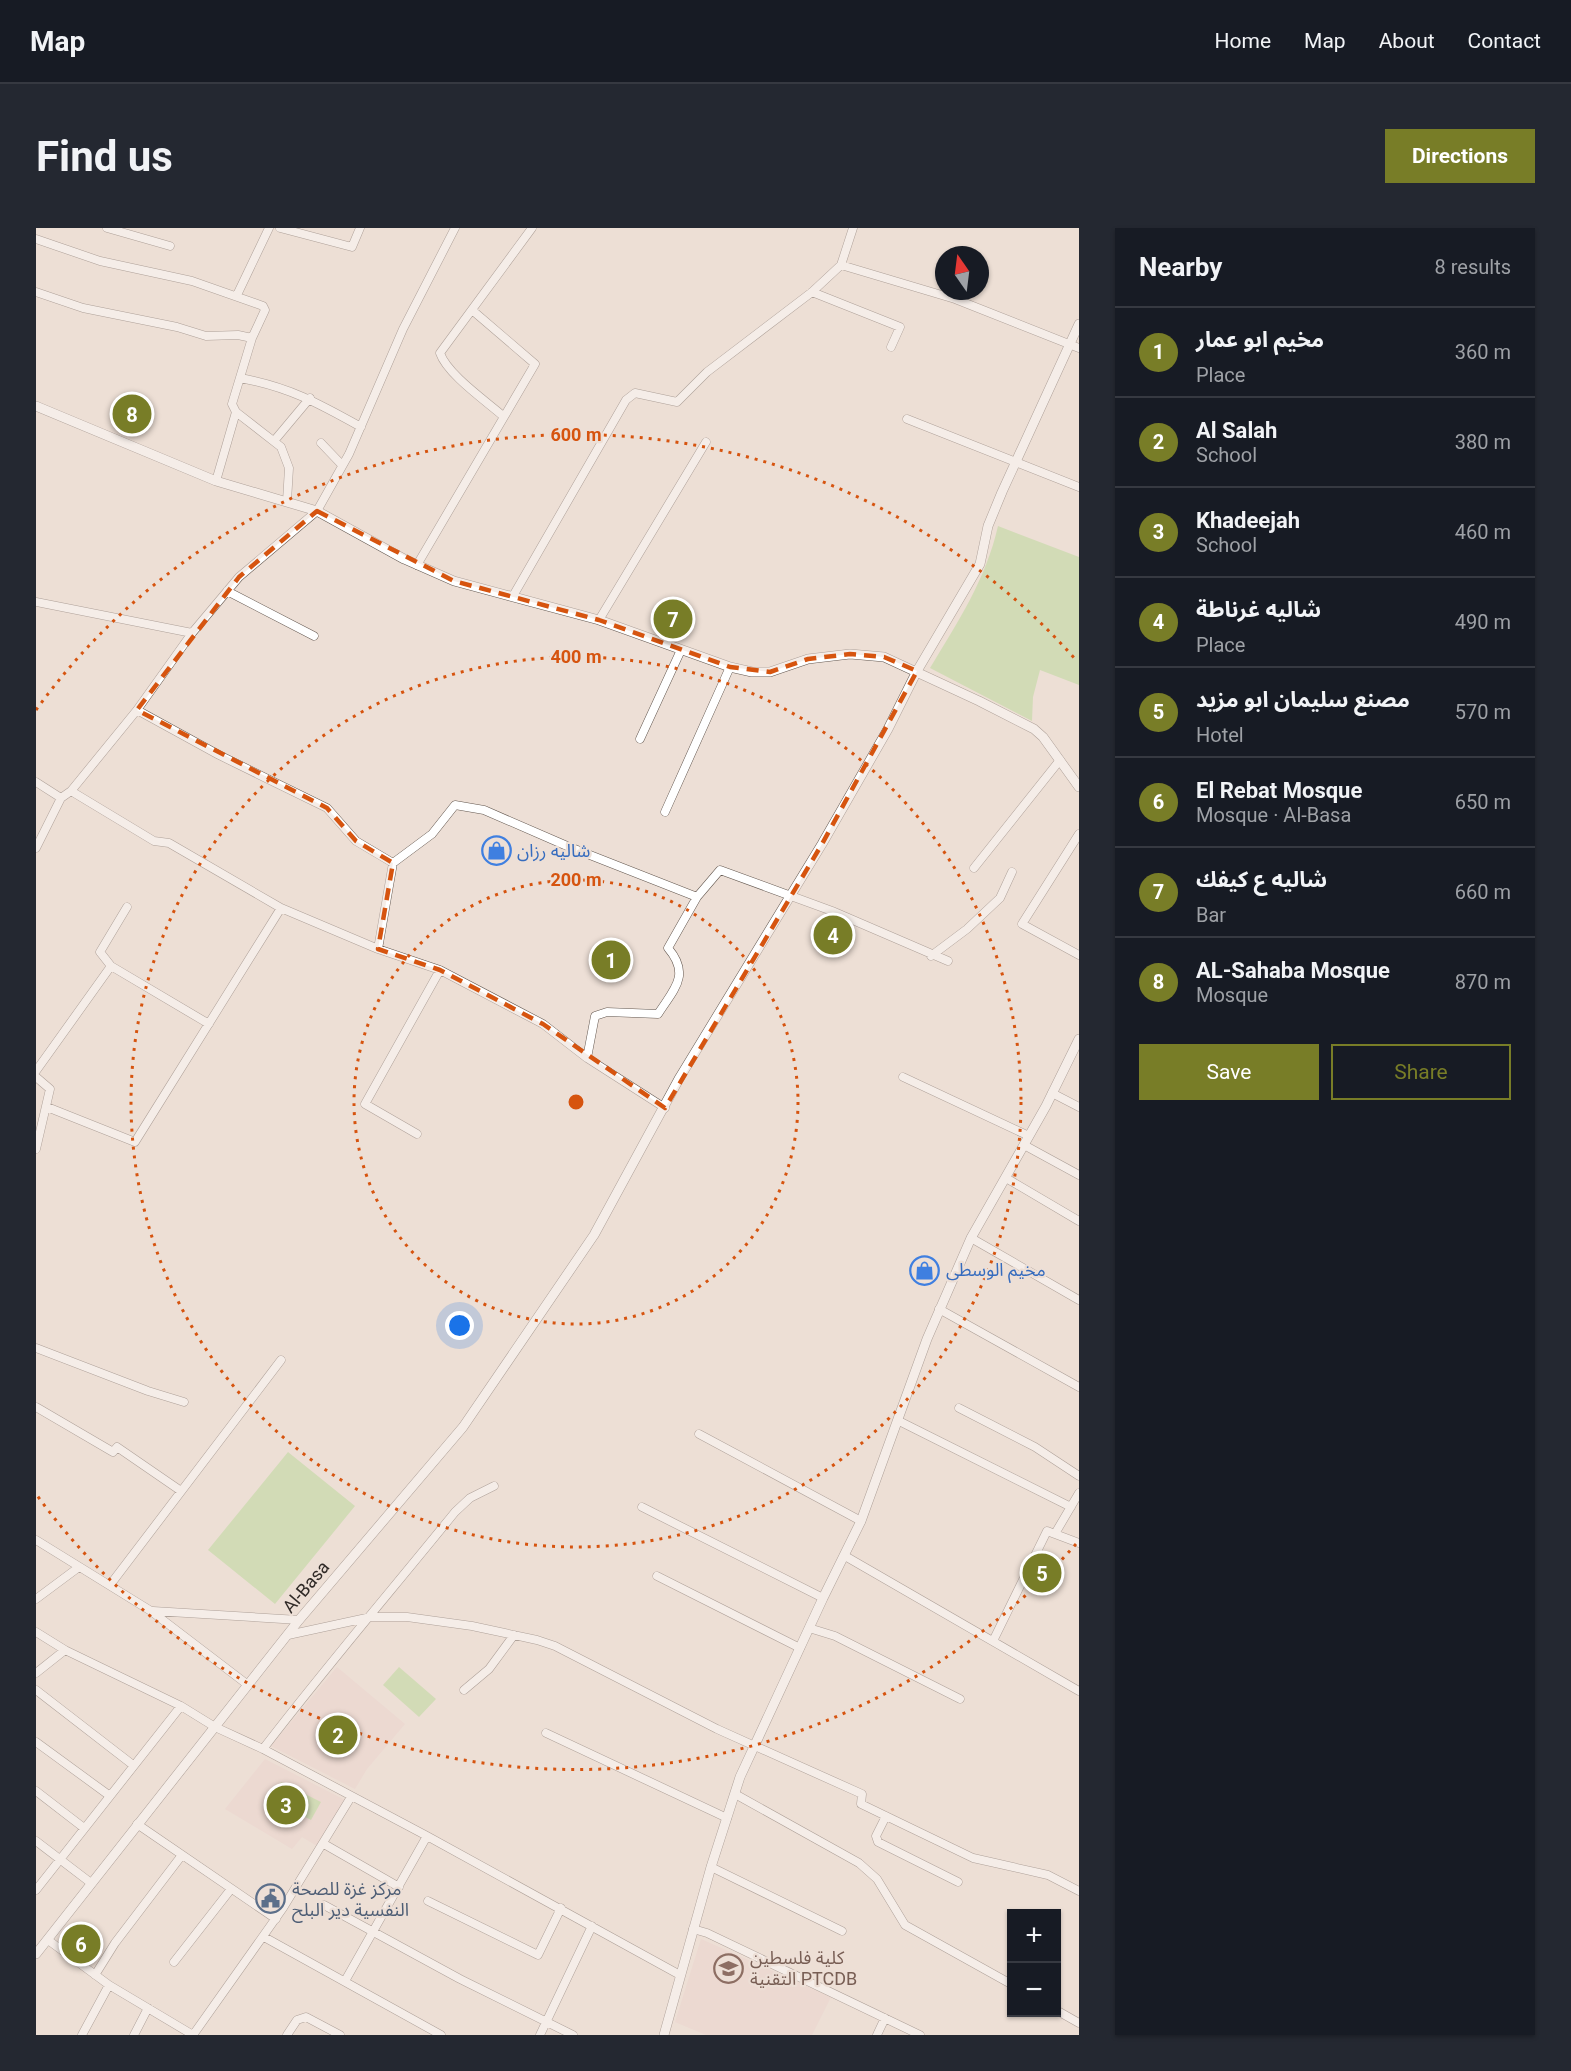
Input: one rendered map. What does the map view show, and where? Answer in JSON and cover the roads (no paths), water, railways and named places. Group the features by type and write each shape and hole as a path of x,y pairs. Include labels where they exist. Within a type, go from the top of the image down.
{"street":[{"path":"107,228 170,246"},
{"path":"237,295 269,228"},
{"path":"280,228 352,247 360,228"},
{"path":"36,848 61,798 71,790 138,710 192,633 238,577 317,512 361,427 403,329 455,228"},
{"path":"503,416 450,369 440,353 532,228"},
{"path":"513,596 626,400 634,393 677,402 707,372 812,292 841,265 853,228"},
{"path":"36,239 100,261 192,280 263,306 265,310 252,338 232,404 236,412 281,447 289,468 287,501"},
{"path":"841,265 955,299 1079,348"},
{"path":"36,292 83,308 177,327 206,336 238,335 252,338"},
{"path":"812,292 900,327 891,347"},
{"path":"417,565 535,364 472,310"},
{"name":"Al-Basa","path":"36,1954 299,1620 463,1426 594,1235 680,1077 833,825 917,671 980,564 988,526 1079,324"},
{"path":"240,378 276,385 310,398 361,427"},
{"path":"274,441 310,398"},
{"path":"36,406 216,481 317,512 417,565 454,581 599,620 730,667 752,672 771,672 808,659 850,654 884,657 1034,729 1043,737 1079,787"},
{"path":"216,481 236,412"},
{"path":"908,419 1079,487"},
{"path":"599,620 706,442"},
{"path":"321,443 342,465"},
{"path":"227,591 314,636"},
{"path":"36,602 192,633"},
{"path":"640,739 681,650"},
{"path":"665,812 730,667"},
{"path":"138,710 327,808 356,841 393,863"},
{"path":"974,868 1060,760"},
{"path":"36,782 61,798"},
{"path":"71,790 154,842 169,843 281,908 378,949 440,970 543,1024 587,1058 664,1108"},
{"path":"378,949 393,863 432,834 455,805 484,810 567,846 697,897"},
{"path":"1079,834 1022,924 1079,955"},
{"path":"587,1058 595,1016 607,1012 658,1014 681,979 679,961 668,948 697,897 720,870 832,911 931,956 948,961"},
{"path":"931,956 967,929 1000,898 1012,872"},
{"path":"127,907 100,952 111,966 209,1024"},
{"path":"47,1107 135,1142 281,908"},
{"path":"36,1071 111,966"},
{"path":"417,1134 365,1104 440,970"},
{"path":"664,2035 711,1867 735,1794 755,1745 861,1521 939,1309 971,1238 1027,1140 1079,1039"},
{"path":"36,1077 50,1089 36,1149"},
{"path":"903,1077 1027,1140 1079,1175"},
{"path":"1052,1093 1079,1107"},
{"path":"1006,1178 1079,1221"},
{"path":"971,1238 1079,1300"},
{"path":"939,1309 1079,1387"},
{"path":"36,1348 148,1391 184,1402"},
{"path":"110,1585 281,1360"},
{"path":"36,1407 113,1452 117,1447 181,1491"},
{"path":"959,1408 1035,1447 1079,1476"},
{"path":"899,1421 1071,1507"},
{"path":"699,1434 861,1521"},
{"path":"263,1749 320,1674 371,1617 455,1512 470,1498 494,1486"},
{"path":"1056,1532 1079,1493"},
{"path":"642,1507 823,1598"},
{"path":"993,1641 1047,1531 1056,1532 1079,1543"},
{"path":"36,1540 151,1611 248,1685"},
{"path":"845,1556 1079,1691"},
{"path":"36,1599 79,1567"},
{"path":"657,1575 800,1648"},
{"path":"151,1611 299,1620"},
{"path":"288,1635 371,1617 407,1617 514,1635 555,1646 717,1728 862,1794 861,1804 973,1858 1048,1875 1079,1891"},
{"path":"809,1628 835,1636 960,1699"},
{"path":"36,1632 66,1650 181,1706 215,1727 263,1749 428,1836 680,1975"},
{"path":"464,1690 489,1669 514,1635"},
{"path":"36,1673 66,1650"},
{"path":"36,1690 133,1765"},
{"path":"36,1890 181,1706"},
{"path":"546,1733 727,1818"},
{"path":"36,1742 110,1796"},
{"path":"36,1791 84,1828"},
{"path":"735,1794 859,1863 877,1879 905,1925 1007,1982"},
{"path":"48,1940 109,1985 193,2035 257,1941 264,1937 324,1844 351,1797"},
{"path":"886,1816 876,1836 878,1842 958,1882"},
{"path":"137,1824 276,1918"},
{"path":"345,1982 428,1836"},
{"path":"36,1840 91,1883"},
{"path":"324,1844 399,1887"},
{"path":"95,1975 115,1943 182,1856"},
{"path":"711,1867 842,1930"},
{"path":"174,1962 231,1889"},
{"path":"428,1901 538,1955 561,1908"},
{"path":"324,1905 546,2023 573,2035"},
{"path":"540,2035 592,1926"},
{"path":"693,1929 707,1933 920,2035"},
{"path":"264,1937 441,2035"},
{"path":"82,2035 109,1985"},
{"path":"134,2035 148,2008"},
{"path":"1061,2013 1079,2023"},
{"path":"287,2035 297,2020 306,2017 340,2035"},
{"path":"877,2035 885,2018"}],"place":[{"name":"AL-Sahaba Mosque","path":"132,414"},
{"name":"شاليه ع كيفك","path":"673,619"},
{"name":"شاليه رزان","path":"496,851"},
{"name":"شاليه غرناطة","path":"833,935"},
{"name":"مخيم ابو عمار","path":"611,960"},
{"name":"مخيم الوسطى","path":"925,1270"},
{"name":"مصنع سليمان ابو مزيد","path":"1042,1573"},
{"name":"Al Salah","path":"338,1735"},
{"name":"Khadeejah","path":"286,1805"},
{"name":"مركز غزة للصحة النفسية دير البلح","path":"271,1899"},
{"name":"El Rebat Mosque","path":"81,1944"},
{"name":"كلية فلسطين التقنية PTCDB","path":"729,1968"}]}
